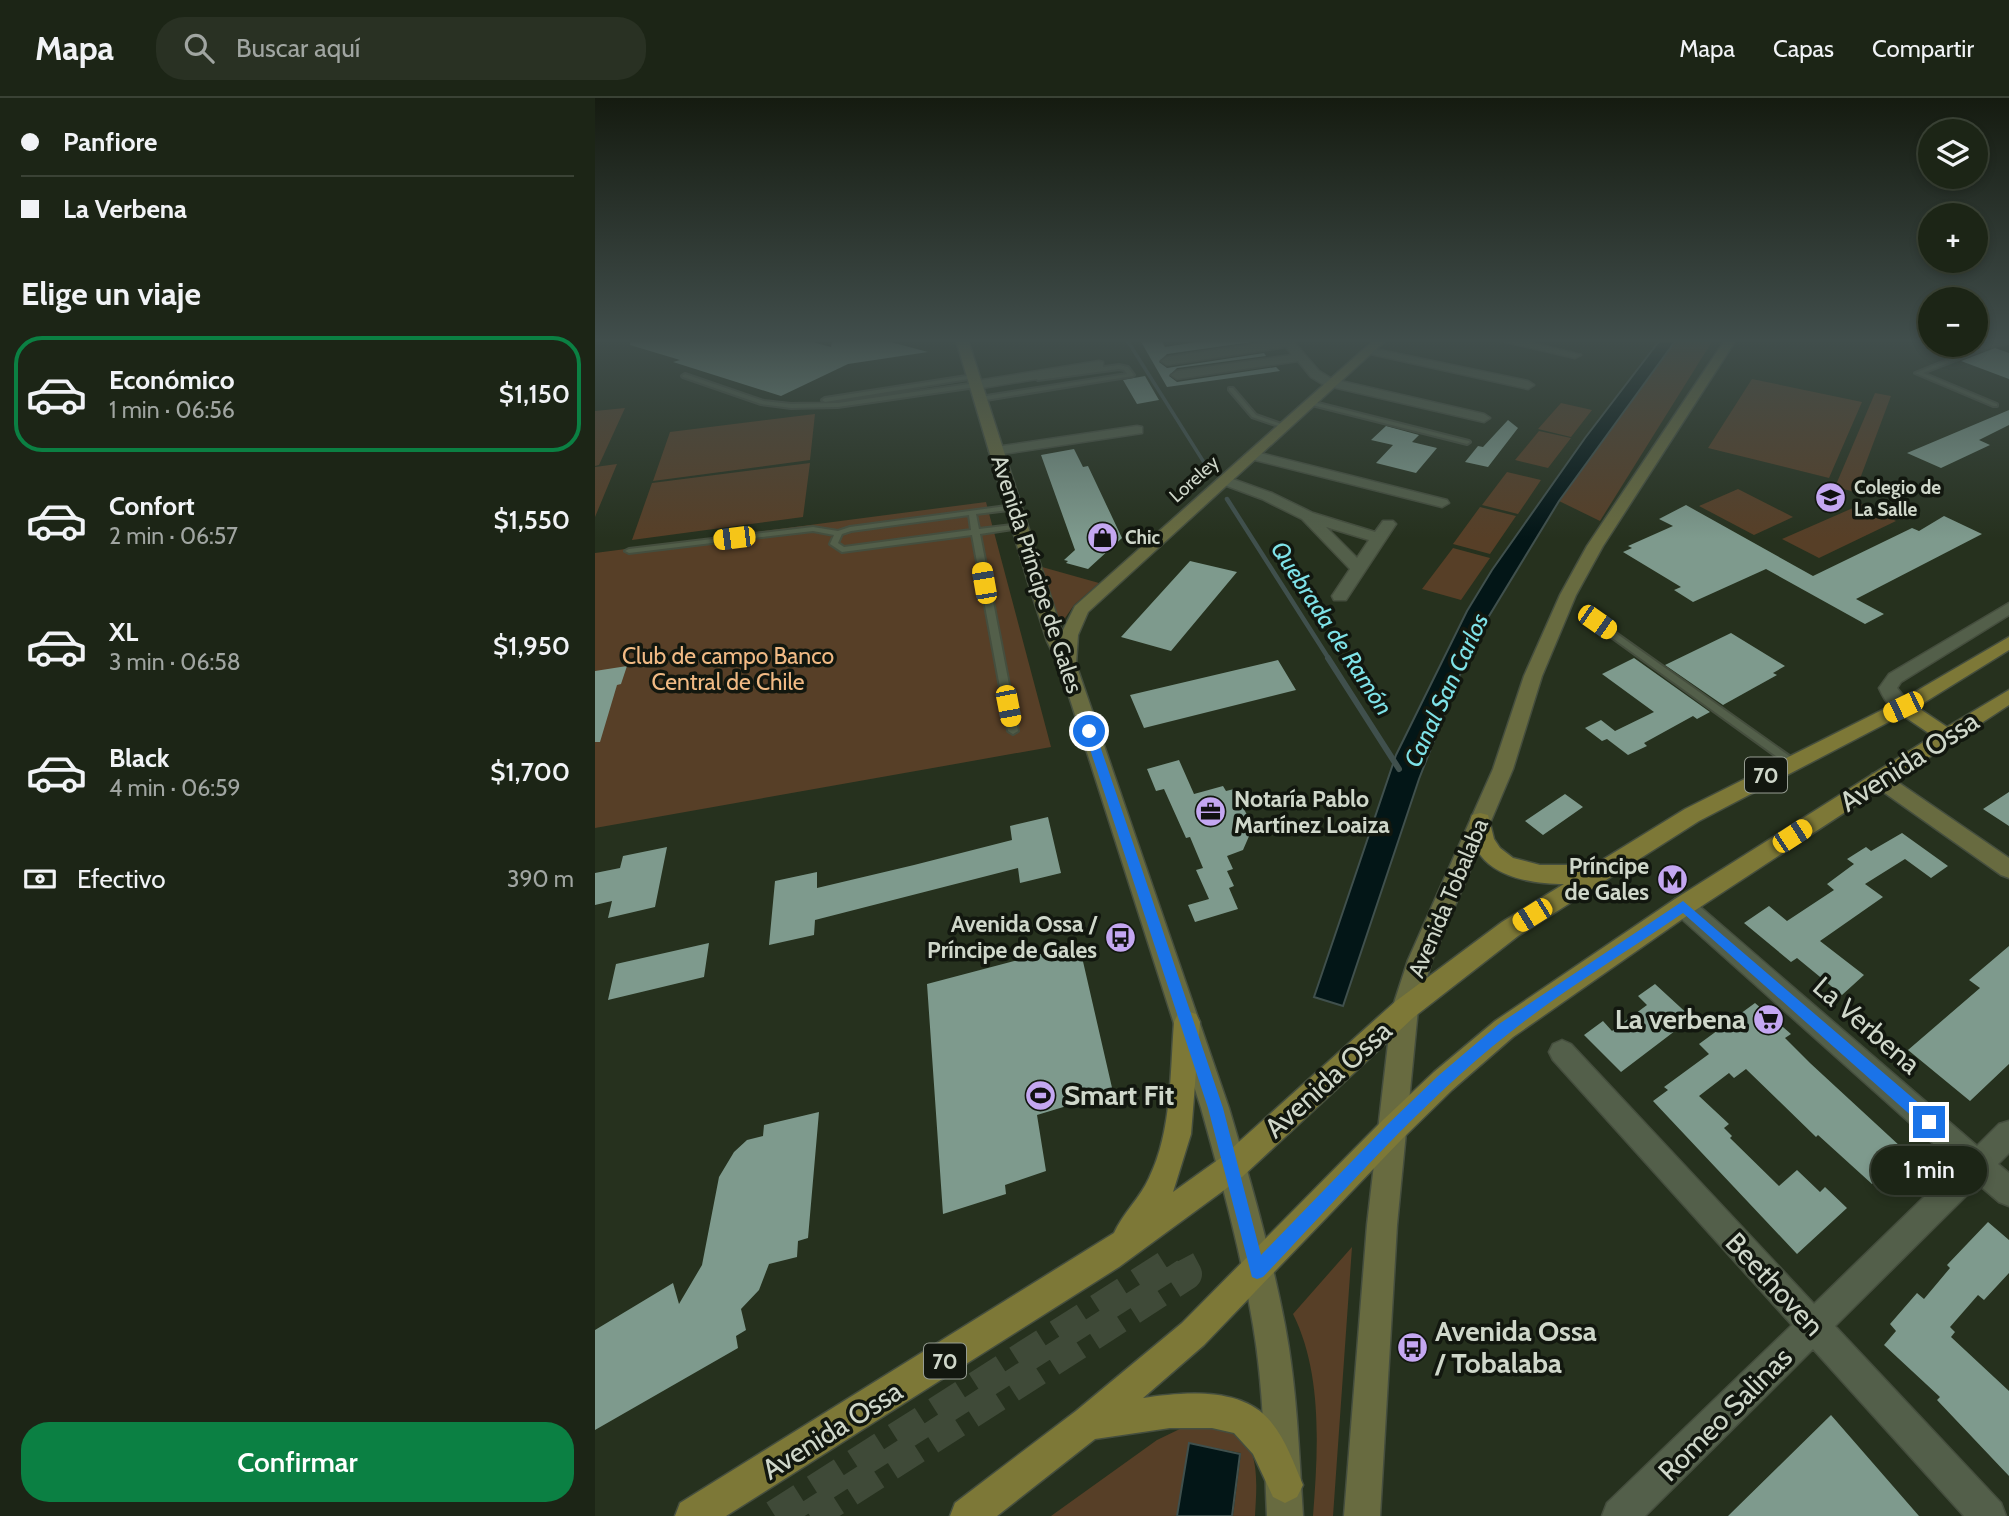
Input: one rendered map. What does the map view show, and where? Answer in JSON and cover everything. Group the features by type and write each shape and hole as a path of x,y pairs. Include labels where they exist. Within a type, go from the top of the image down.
{"main road":[{"name":"Avenida Príncipe de Gales","path":"983,406 1056,641 1069,668 1233,1167"},
{"name":"Loreley","path":"1069,668 1069,635 1081,610 1306,406"},
{"name":"Avenida Tobalaba","path":"1362,1516 1383,1225 1405,1009 1420,960 1503,769 1533,676 1568,595 1595,546 1688,406"},
{"name":"Avenida Ossa","path":"693,1516 1108,1256 1233,1167 1405,1009 1499,937 1692,815 1903,707 2009,642"},
{"name":"Avenida Ossa","path":"980,1513 1193,1334 1393,1129 1443,1081 1504,1029 1683,906 2009,696"},
{"path":"1903,707 1948,736"},
{"path":"1879,779 2009,869"},
{"path":"1480,821 1480,831 1488,849 1500,862 1515,869 1549,875 1596,874"},
{"path":"1108,1256 1139,1222 1164,1183 1178,1129 1187,1022"},
{"path":"1233,1167 1257,1271 1278,1391 1285,1501"},
{"path":"1088,1423 1197,1410 1229,1415 1246,1421 1259,1435 1285,1501"}],"street":[{"path":"1431,406 1484,418"},
{"path":"996,451 1137,430"},
{"path":"1252,455 1442,503"},
{"path":"1219,484 1267,496 1308,516 1378,538"},
{"path":"1308,516 1358,568"},
{"path":"1340,596 1388,524"},
{"name":"Avenida Ossa","path":"1903,707 1893,699 1888,688 1895,678 2009,608"},
{"name":"La Verbena","path":"1683,906 2009,1192"},
{"name":"Beethoven","path":"1562,1052 1987,1516"},
{"name":"Romeo Salinas","path":"1620,1516 2009,1134"}],"lane":[{"path":"1246,406 1254,416 1284,426"},
{"path":"1323,406 1467,442"},
{"path":"629,551 813,529 839,533 850,528 1014,507"},
{"path":"972,513 1013,731"},
{"path":"839,533 834,544 842,550 1020,526"},
{"path":"1597,622 1791,762"}],"green space":[{"path":"1558,406 1592,410 1571,437 1538,429"},
{"path":"1628,406 1672,406 1600,521 1559,501"},
{"path":"1735,406 1860,406 1829,478 1708,448"},
{"path":"1869,406 1887,406 1855,492 1835,487"},
{"path":"625,408 599,465 595,466 595,411"},
{"path":"815,414 810,460 653,481 670,432"},
{"path":"1539,431 1571,438 1548,468 1515,460"},
{"path":"810,463 803,517 632,540 652,483"},
{"path":"617,464 595,517 595,467"},
{"path":"1507,472 1541,480 1518,514 1482,505"},
{"path":"1738,489 1793,517 1754,535 1699,506"},
{"name":"Club de campo Banco Central de Chile","path":"986,502 1051,747 595,828 595,553"},
{"path":"1862,504 1896,521 1819,558 1782,539"},
{"path":"1480,507 1516,516 1490,554 1453,544"},
{"path":"1453,548 1490,558 1461,600 1422,589"},
{"path":"1042,567 1099,583 1074,605 1059,627 1047,601"},
{"path":"1352,1247 1333,1516 1313,1516 1317,1439 1314,1387 1303,1337 1293,1314"},
{"path":"1204,1426 1233,1432 1247,1444 1252,1453 1256,1474 1255,1516 1233,1516 1241,1453 1189,1443 1177,1516 1051,1516 1157,1440 1184,1427"}],"water":[{"name":"Canal San Carlos","path":"1609,406 1628,406 1559,501 1472,644 1419,779 1343,1006 1314,997 1396,755 1467,611 1492,570"},
{"path":"1189,1443 1240,1454 1232,1516 1177,1516"}],"building":[{"path":"2009,410 2009,425 1979,440 1990,445 1941,468 1907,453"},
{"path":"1508,420 1518,428 1488,467 1465,462 1478,446 1483,447"},
{"path":"1386,426 1419,435 1412,442 1437,448 1416,473 1376,463 1393,445 1371,440"},
{"path":"1074,449 1083,467 1088,466 1122,538 1088,569 1066,563 1068,561 1064,560 1075,550 1041,455"},
{"path":"1686,505 1813,576 1912,528 1919,531 1944,516 1982,534 1856,599 1884,614 1865,624 1766,569 1693,602 1674,590 1681,587 1623,552 1632,548 1628,546 1673,526 1659,519"},
{"path":"1190,561 1237,572 1171,651 1121,637"},
{"path":"1731,633 1785,666 1773,673 1777,675 1723,705 1665,665"},
{"path":"1634,658 1710,712 1697,719 1693,716 1628,755 1607,739 1602,741 1585,728 1601,720 1615,731 1654,712 1602,674"},
{"path":"1278,660 1296,690 1144,728 1130,695"},
{"path":"627,666 621,684 617,685 600,742 595,742 595,671"},
{"path":"1179,760 1194,794 1223,786 1226,791 1234,789 1253,827 1243,850 1227,856 1233,869 1227,871 1234,886 1229,888 1238,909 1195,922 1188,905 1209,899 1196,870 1203,868 1164,789 1156,791 1147,769"},
{"path":"2009,792 2009,826 1983,809"},
{"path":"1565,794 1583,807 1543,835 1525,821"},
{"path":"1048,817 1061,873 1020,883 1018,868 815,920 814,935 769,945 775,881 817,872 817,888 1012,840 1010,826"},
{"path":"1902,833 1948,866 1931,878 1905,859 1865,884 1883,897 1820,941 1864,975 1842,995 1797,958 1791,962 1744,923 1769,906 1787,921 1834,890 1827,884 1854,864 1847,859 1866,847 1871,851"},
{"path":"667,847 655,907 608,918 612,901 595,905 595,873 620,868 623,856"},
{"path":"709,943 704,977 608,1000 616,964"},
{"path":"1079,944 1113,1092 1037,1115 1046,1171 1005,1185 1006,1194 943,1214 927,984"},
{"path":"2009,946 2009,1064 1970,1101 1908,1050 1980,988 1969,980"},
{"path":"1655,984 1692,1018 1621,1072 1584,1035 1603,1021 1612,1031 1647,1005 1638,996"},
{"path":"1755,1003 1791,1034 1785,1038 1810,1063 1901,1147 1894,1154 1899,1158 1872,1184 1818,1135 1816,1137 1746,1069 1734,1078 1729,1073 1699,1096 1729,1124 1724,1128 1732,1136 1730,1138 1779,1186 1797,1170 1820,1192 1825,1187 1847,1208 1797,1254 1653,1101 1668,1090 1664,1087 1709,1054 1699,1044"},
{"path":"819,1112 808,1238 798,1241 797,1257 769,1264 759,1290 741,1309 746,1330 736,1336 738,1348 595,1430 595,1330 673,1283 679,1304 702,1265 719,1177 734,1152 747,1140 763,1136 764,1125"},
{"path":"1988,1222 2009,1240 2009,1273 1984,1300 1978,1295 1950,1327 1955,1332 1951,1337 2009,1391 2009,1476 1937,1400 1940,1397 1884,1345 1896,1331 1890,1324 1917,1293 1924,1299 1950,1268 1947,1265"},
{"path":"1831,1415 1919,1516 1728,1516"}],"waterway":[{"name":"Quebrada de Ramón","path":"1169,406 1210,472"},
{"name":"Quebrada de Ramón","path":"1227,499 1329,659"},
{"name":"Quebrada de Ramón","path":"1328,658 1399,769"}],"tunnel":[{"path":"775,1516 1178,1259 1186,1274 810,1516"}],"place":[{"name":"Colegio de La Salle","path":"1831,498"},
{"name":"Chic","path":"1102,537"},
{"name":"Notaría Pablo Martínez Loaiza","path":"1211,812"},
{"name":"Príncipe de Gales","path":"1672,879"},
{"name":"Avenida Ossa / Príncipe de Gales","path":"1120,937"},
{"name":"La verbena","path":"1769,1019"},
{"name":"Smart Fit","path":"1041,1095"},
{"name":"Avenida Ossa / Tobalaba","path":"1412,1347"}],"route":[{"path":"1089,731 1216,1108 1257,1271 1393,1129 1443,1081 1527,1011 1683,906 1929,1122"}]}
